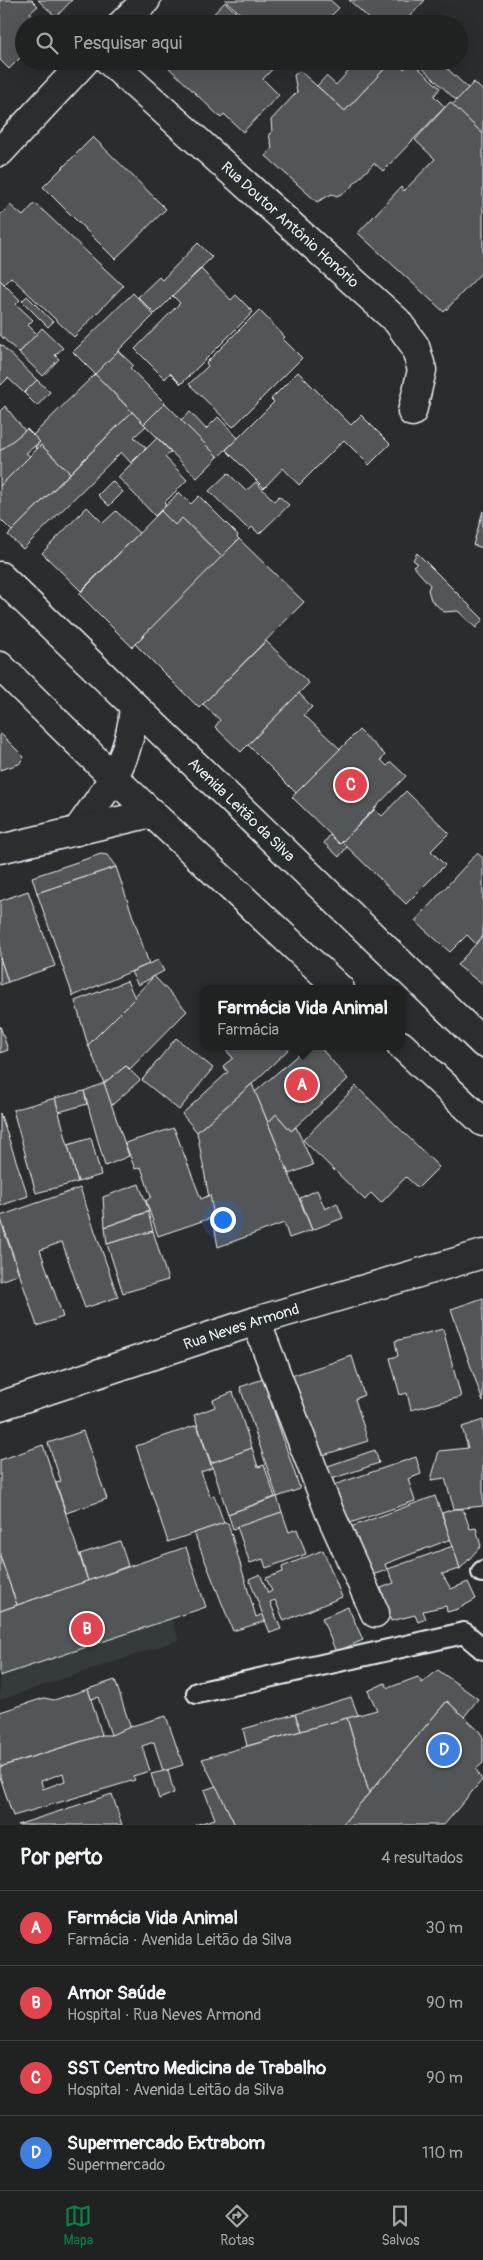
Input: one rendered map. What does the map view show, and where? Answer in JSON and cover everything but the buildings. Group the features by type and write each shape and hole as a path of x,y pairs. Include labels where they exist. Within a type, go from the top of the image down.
{"street":[{"path":"131,15 146,0"},
{"path":"0,152 77,70"},
{"name":"Rua Doutor Antônio Honório","path":"119,70 397,321 415,346 422,370 412,412"},
{"name":"Avenida Leitão da Silva","path":"0,576 483,1043"},
{"path":"0,666 114,778 336,985"},
{"path":"77,831 114,778 133,730 134,706"},
{"path":"0,849 152,813"},
{"path":"405,1049 483,1122"},
{"name":"Rua Neves Armond","path":"0,1406 256,1321 483,1254"},
{"path":"256,1321 329,1511 375,1613"}],"lane":[{"path":"197,1693 464,1633 483,1649"}],"shaded area":[{"path":"186,1547 206,1607 171,1618 179,1640 0,1700 0,1611"}],"place":[{"name":"SST Centro Medicina de Trabalho","path":"351,785"},
{"name":"Farmácia Vida Animal","path":"302,1085"},
{"name":"Amor Saúde","path":"87,1629"},
{"name":"Supermercado Extrabom","path":"444,1750"}]}
